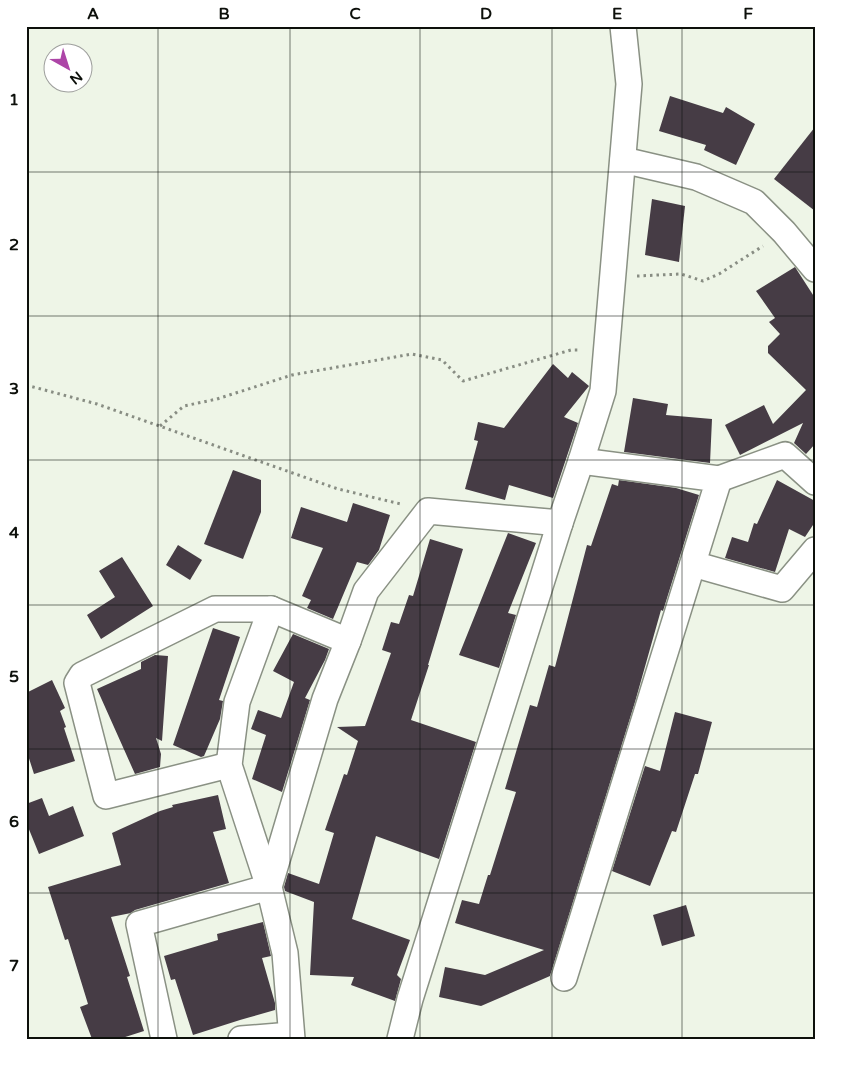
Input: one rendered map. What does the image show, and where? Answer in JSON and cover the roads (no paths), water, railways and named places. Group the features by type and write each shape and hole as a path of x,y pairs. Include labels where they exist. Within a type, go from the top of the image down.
{"street":[{"path":"400,1039 410,999 603,390 629,84 623,26"},
{"path":"623,160 696,177 754,202 784,232 815,269"},
{"path":"581,461 720,479 785,455 815,482"},
{"path":"564,978 720,479"},
{"path":"269,886 325,699 366,591 428,511 560,523"},
{"path":"693,564 782,589 815,550"},
{"path":"228,765 106,796 77,683 82,675 215,609 271,609 348,641"},
{"path":"241,1039 292,1037 285,953 269,886 228,765 237,702 271,609"},
{"path":"164,1039 139,924 269,886"}]}
